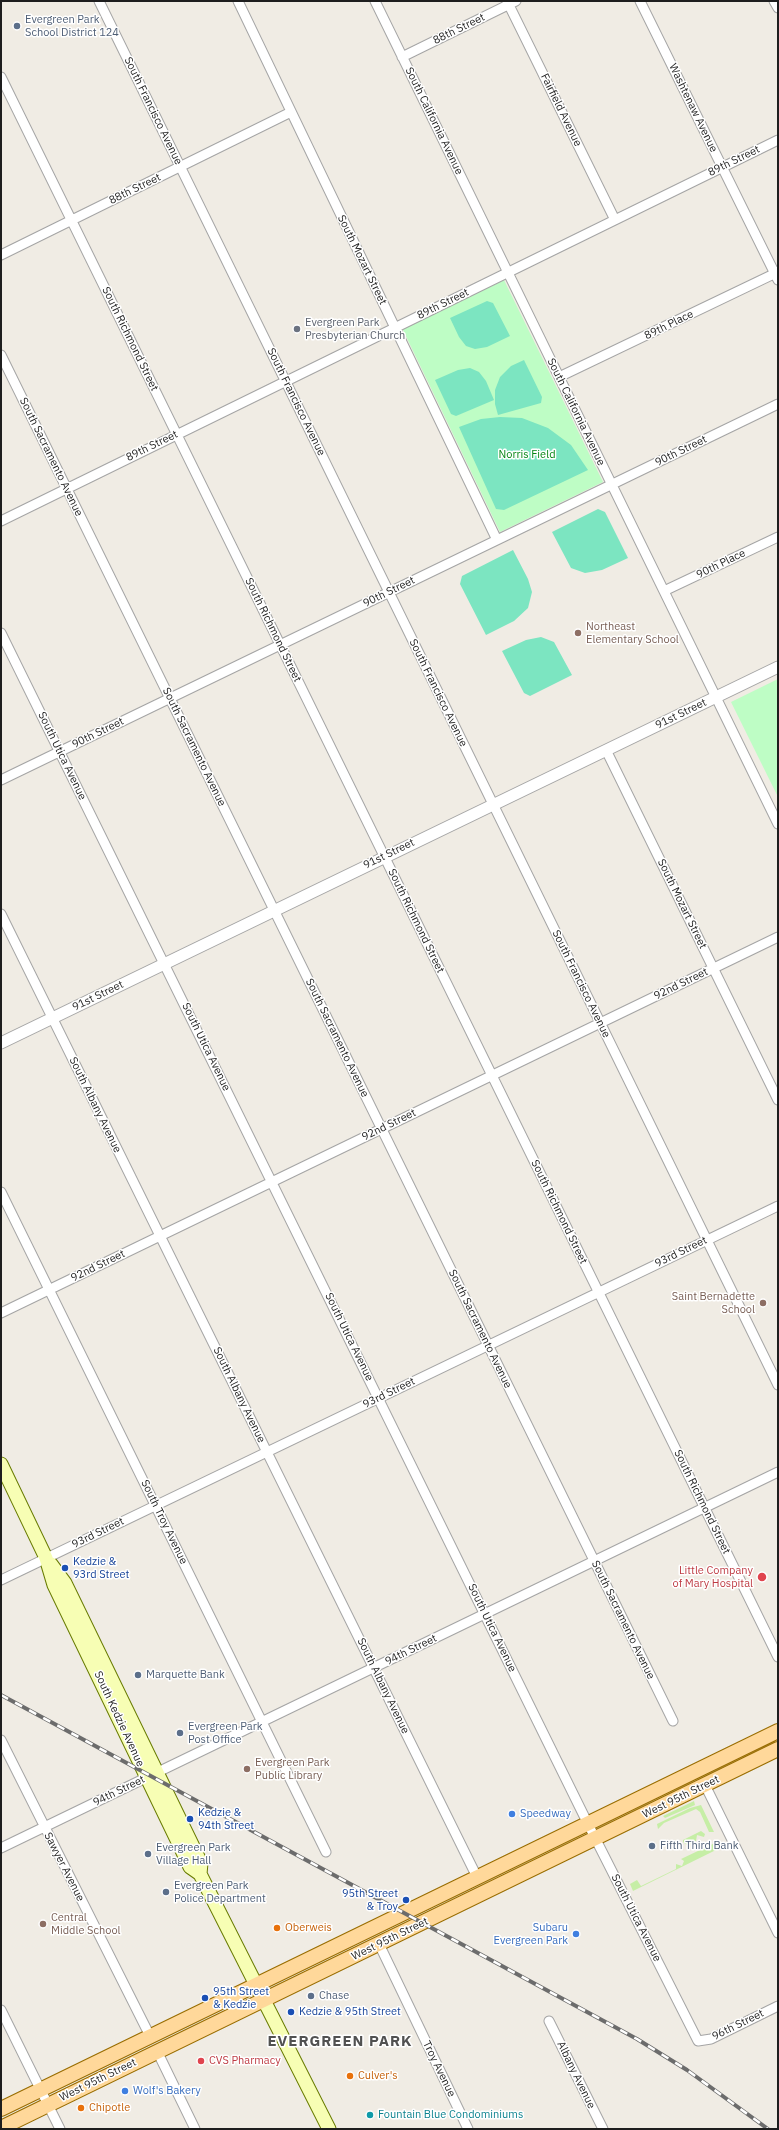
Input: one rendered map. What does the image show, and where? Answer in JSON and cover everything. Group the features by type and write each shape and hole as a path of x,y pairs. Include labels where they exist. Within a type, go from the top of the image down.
{"main road":[{"name":"South Kedzie Avenue","path":"1,1464 46,1558 65,1583 151,1775 201,1863 200,1874 329,2129"},
{"name":"West 95th Street","path":"1,2109 778,1731"},
{"name":"West 95th Street","path":"1,2128 778,1749"}],"street":[{"name":"South Francisco Avenue","path":"99,1 778,1385"},
{"name":"South Mozart Street","path":"238,1 497,540"},
{"name":"South California Avenue","path":"375,1 778,824"},
{"name":"Washtenaw Avenue","path":"640,1 777,275"},
{"path":"774,1 778,8"},
{"name":"88th Street","path":"402,57 511,2"},
{"name":"Fairfield Avenue","path":"511,2 615,220"},
{"name":"South Richmond Street","path":"1,77 778,1657"},
{"name":"88th Street","path":"1,255 291,112"},
{"name":"89th Street","path":"1,521 778,140"},
{"name":"89th Place","path":"559,377 777,275"},
{"name":"South Sacramento Avenue","path":"1,355 673,1721"},
{"name":"90th Street","path":"1,780 778,404"},
{"name":"90th Place","path":"664,591 778,537"},
{"name":"South Utica Avenue","path":"1,632 588,1824 698,2041"},
{"name":"91st Street","path":"1,1043 493,804 778,668"},
{"name":"South Mozart Street","path":"606,750 778,1100"},
{"name":"South Albany Avenue","path":"1,914 477,1877"},
{"name":"92nd Street","path":"1,1313 778,937"},
{"name":"South Troy Avenue","path":"1,1192 326,1852"},
{"name":"93rd Street","path":"1,1580 778,1206"},
{"name":"94th Street","path":"1,1848 778,1472"},
{"name":"Sawyer Avenue","path":"1,1740 150,2036"},
{"path":"705,1785 778,1933"},
{"name":"Troy Avenue","path":"379,1944 468,2129"},
{"name":"96th Street","path":"698,2041 711,2039 778,2006"},
{"path":"1,2010 60,2129"},
{"name":"Albany Avenue","path":"549,2021 602,2129"},
{"path":"157,2051 195,2129"}],"green space":[{"name":"Norris Field","path":"503,278 603,482 500,532 402,328"},
{"path":"487,301 493,303 510,336 487,347 475,349 466,346 459,337 450,318"},
{"path":"524,360 542,397 541,403 498,415 495,404 495,390 500,377 511,366"},
{"path":"470,368 479,372 486,381 494,400 456,416 451,414 435,380 458,370"},
{"path":"500,417 522,418 548,428 571,445 588,470 504,510 496,509 459,427 481,419"},
{"path":"598,509 605,512 628,558 602,570 585,573 571,568 552,532"},
{"path":"513,550 528,579 532,592 528,608 514,621 486,635 460,584 462,576"},
{"path":"541,637 554,642 572,675 530,696 524,693 502,651 526,640"},
{"path":"778,679 778,797 731,702"},
{"path":"694,1801 695,1805 665,1818 663,1816"},
{"path":"701,1805 714,1832 709,1832 700,1812 696,1809 664,1823 658,1829 657,1824 690,1808"},
{"path":"701,1831 705,1834 704,1837 697,1835 696,1841 687,1845 683,1842 683,1840"},
{"path":"719,1841 722,1847 633,1891 630,1884 637,1880 641,1886 676,1869 676,1864 682,1866 684,1861 681,1859"}],"railway":[{"path":"1,1695 637,2039 687,2070 768,2129"}],"place":[{"name":"Evergreen Park School District 124","path":"17,26"},
{"name":"Evergreen Park Presbyterian Church","path":"297,329"},
{"name":"Northeast Elementary School","path":"578,633"},
{"name":"Saint Bernadette School","path":"763,1303"},
{"name":"Kedzie & 93rd Street","path":"65,1568"},
{"name":"Little Company of Mary Hospital","path":"762,1577"},
{"name":"Marquette Bank","path":"138,1675"},
{"name":"Evergreen Park Post Office","path":"180,1733"},
{"name":"Evergreen Park Public Library","path":"247,1769"},
{"name":"Speedway","path":"512,1814"},
{"name":"Kedzie & 94th Street","path":"190,1819"},
{"name":"Fifth Third Bank","path":"652,1846"},
{"name":"Evergreen Park Village Hall","path":"148,1854"},
{"name":"Evergreen Park Police Department","path":"166,1892"},
{"name":"95th Street & Troy","path":"406,1900"},
{"name":"Central Middle School","path":"43,1924"},
{"name":"Oberweis","path":"277,1928"},
{"name":"Subaru Evergreen Park","path":"576,1934"},
{"name":"Chase","path":"311,1996"},
{"name":"95th Street & Kedzie","path":"205,1998"},
{"name":"Kedzie & 95th Street","path":"291,2012"},
{"name":"CVS Pharmacy","path":"201,2061"},
{"name":"Culver's","path":"350,2076"},
{"name":"Wolf's Bakery","path":"125,2091"},
{"name":"Chipotle","path":"81,2108"},
{"name":"Fountain Blue Condominiums","path":"370,2115"}],"district":[{"name":"EVERGREEN PARK","path":"340,2042"}]}
